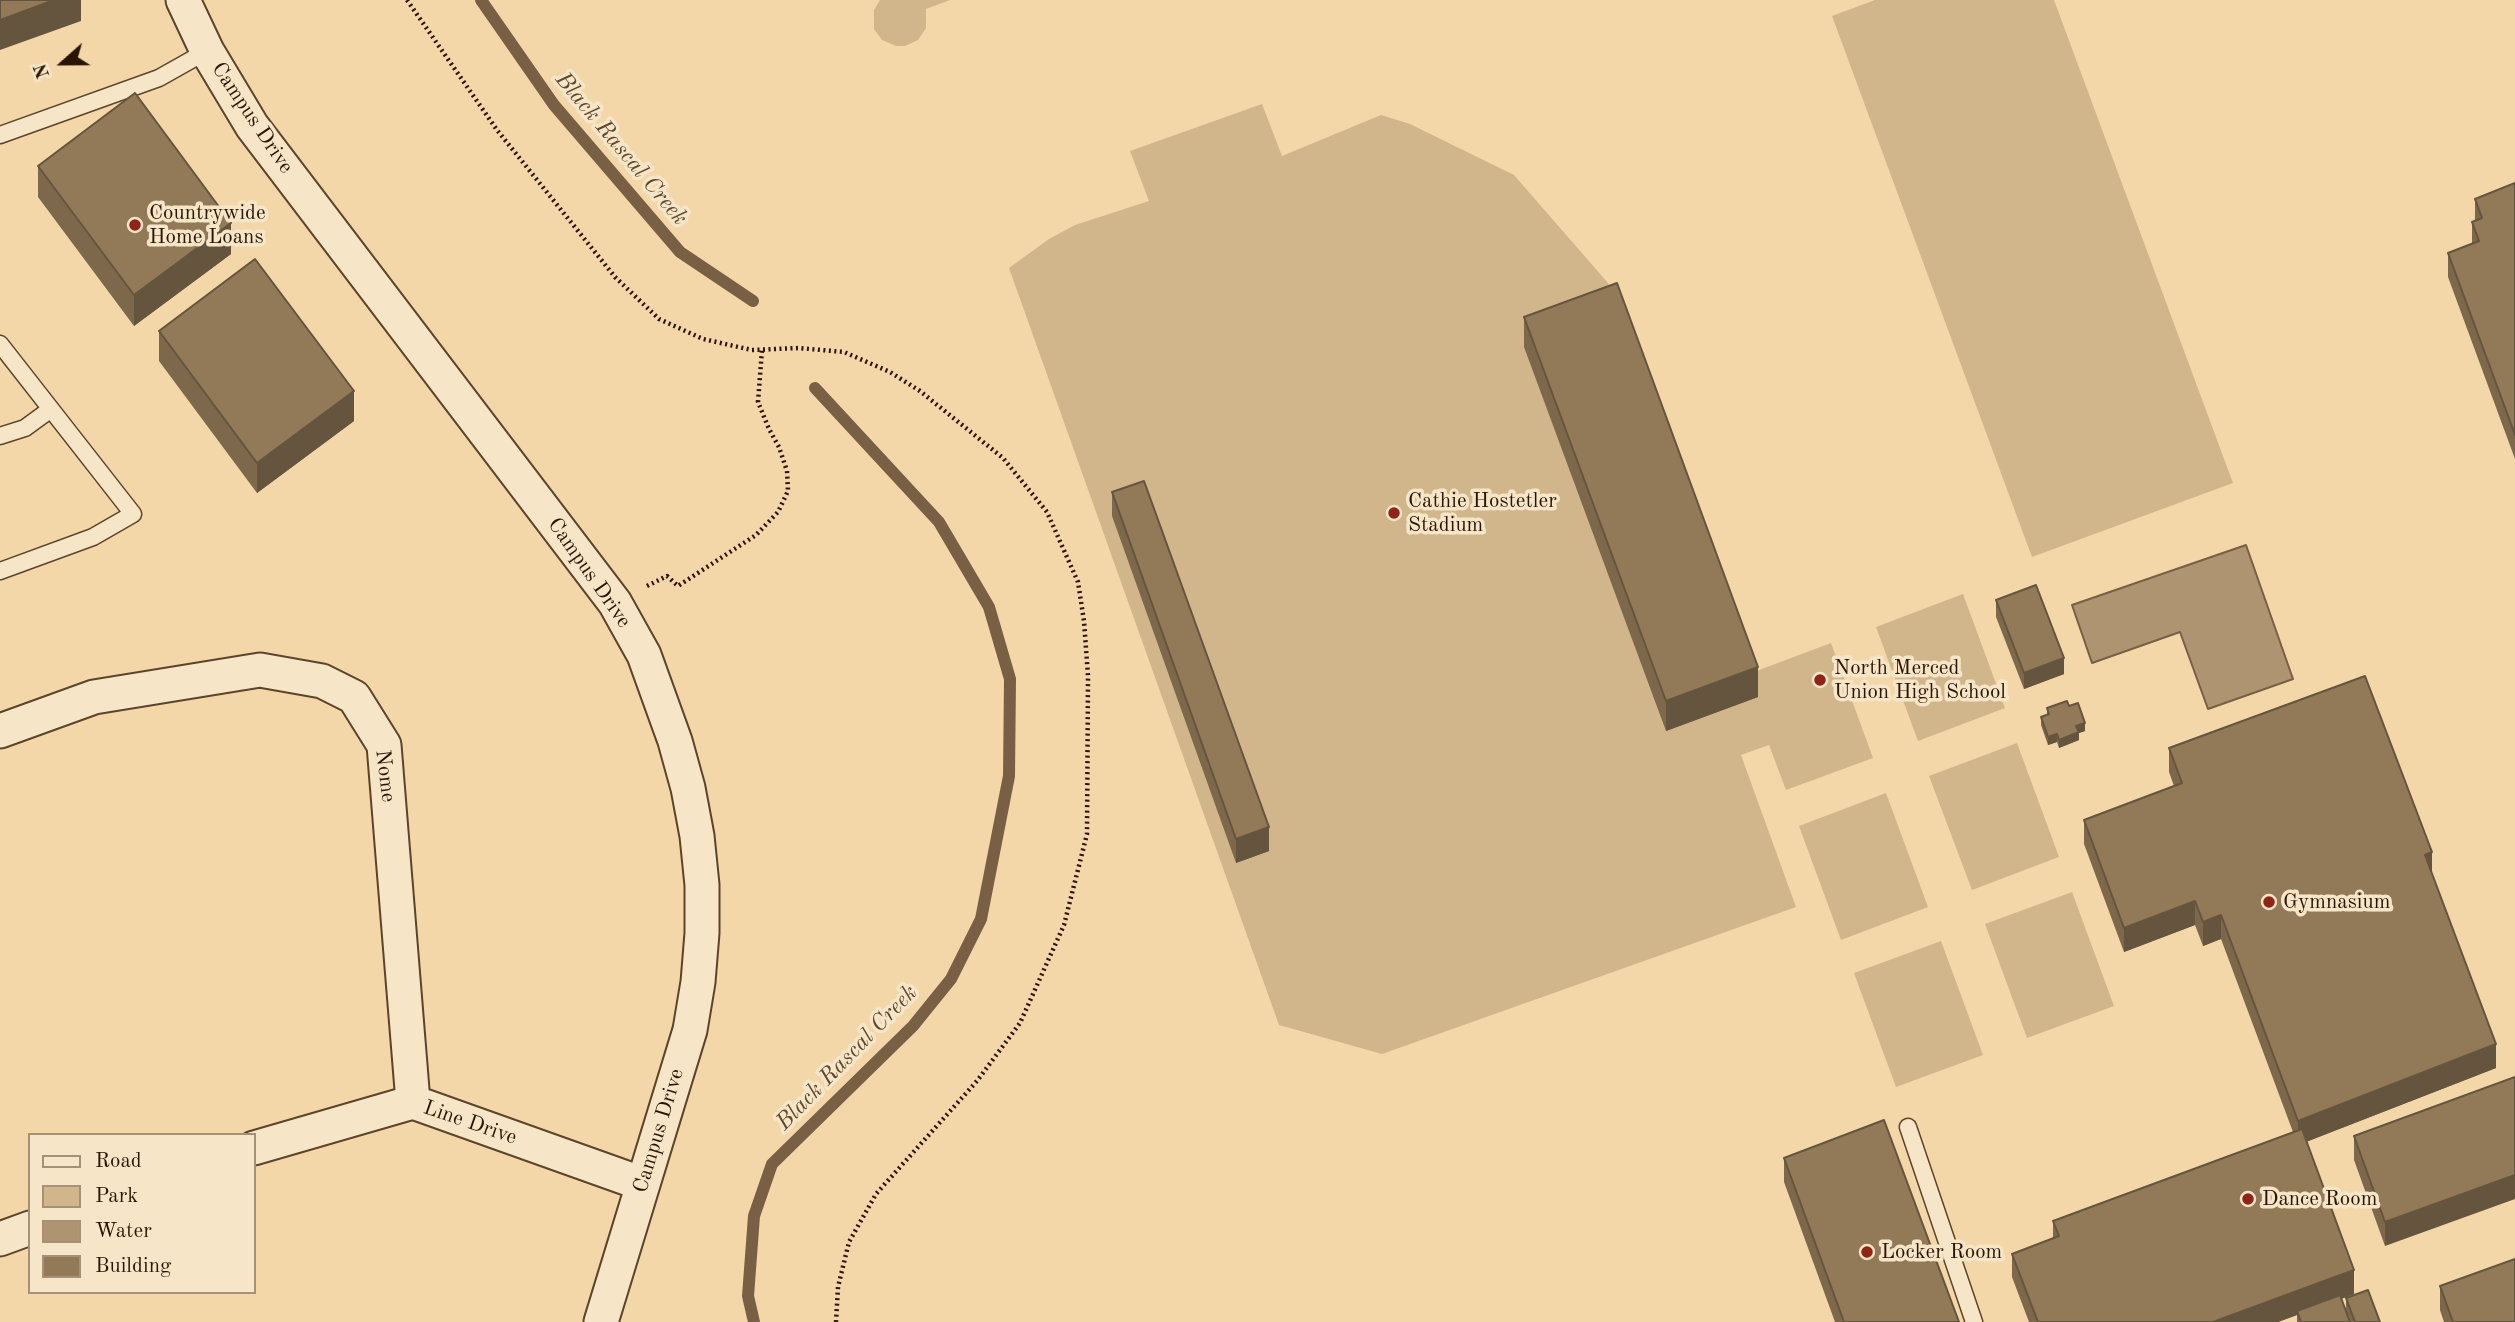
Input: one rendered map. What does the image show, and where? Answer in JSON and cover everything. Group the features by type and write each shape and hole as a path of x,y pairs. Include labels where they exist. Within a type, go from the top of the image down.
{"street":[{"name":"Campus Drive","path":"183,0 208,51 252,125 615,603 644,655 675,741 697,836 702,885 699,970 690,1030 601,1322"},
{"name":"Nome","path":"0,731 94,697 260,670 322,681 354,697 384,746 413,1102"},
{"name":"Line Drive","path":"256,1147 413,1102 643,1184"},
{"path":"0,1239 28,1229"}],"lane":[{"path":"0,135 159,78 208,51"},
{"path":"0,344 133,514 93,537 0,571"},
{"path":"0,436 25,428 51,409"},
{"path":"1908,1127 1974,1322"}],"path":[{"path":"407,0 497,130 615,277 659,319 703,339 752,350 799,348 844,352 890,372 920,391 1003,458 1047,512 1078,582 1088,676 1087,834 1064,925 1020,1023 977,1081 876,1194 849,1242 838,1287 836,1322"},
{"path":"615,603 667,576 678,586 756,535 778,512 788,491 787,471 758,402 762,349"}],"green space":[{"path":"880,0 950,0 926,9 926,28 918,40 905,46 896,46 882,40 874,29 874,10"},
{"path":"1875,0 2054,0 2233,483 2032,557 1832,16"},
{"name":"Cathie Hostetler Stadium","path":"1262,104 1282,156 1381,115 1410,124 1514,175 1608,283 1751,673 1831,643 1873,758 1786,790 1769,745 1741,755 1796,907 1382,1054 1279,1025 1009,268 1049,239 1075,225 1149,201 1130,151"},
{"path":"1963,594 2005,708 1918,741 1876,627"},
{"path":"2017,743 2059,857 1972,890 1929,776"},
{"path":"1886,793 1928,907 1841,940 1799,826"},
{"path":"2072,892 2114,1006 2027,1038 1985,924"},
{"path":"1941,941 1983,1055 1896,1087 1854,973"}],"water":[{"path":"2246,545 2293,679 2208,709 2180,632 2092,663 2072,605"}],"building":[{"path":"0,0 54,0 0,20"},
{"name":"Countrywide Home Loans","path":"135,93 231,223 134,295 38,166"},
{"path":"2515,183 2515,435 2448,253 2479,241 2472,222 2482,218 2475,199"},
{"path":"255,259 354,391 257,463 159,331"},
{"path":"1617,283 1758,667 1666,701 1524,317"},
{"path":"1144,481 1269,827 1236,839 1112,492"},
{"path":"2036,585 2064,658 2024,673 1996,600"},
{"name":"Gymnasium","path":"2365,676 2432,852 2425,855 2496,1044 2298,1121 2221,915 2203,922 2195,901 2124,928 2084,820 2182,783 2169,748"},
{"path":"2067,701 2069,706 2078,703 2085,723 2076,726 2079,732 2059,740 2057,734 2048,737 2041,717 2049,714 2047,708"},
{"path":"2515,1077 2515,1175 2385,1222 2354,1136"},
{"name":"Locker Room","path":"1884,1120 1959,1322 1844,1322 1784,1158"},
{"name":"Dance Room","path":"2302,1129 2354,1270 2213,1322 2038,1322 2012,1254 2059,1236 2053,1221"},
{"path":"2515,1259 2515,1322 2453,1322 2440,1286"},
{"path":"2368,1290 2380,1322 2355,1322 2346,1298"},
{"path":"2340,1295 2350,1322 2301,1322 2297,1311"}],"waterway":[{"name":"Black Rascal Creek","path":"481,0 554,105 680,252 753,301"},
{"name":"Black Rascal Creek","path":"754,1322 748,1296 754,1216 772,1164 913,1026 951,979 981,919 1009,776 1010,679 989,607 939,522 815,388"}],"place":[{"name":"Countrywide Home Loans","path":"135,225"},
{"name":"Cathie Hostetler Stadium","path":"1394,513"},
{"name":"North Merced Union High School","path":"1820,680"},
{"name":"Gymnasium","path":"2269,902"},
{"name":"Dance Room","path":"2248,1199"},
{"name":"Locker Room","path":"1867,1252"}]}
